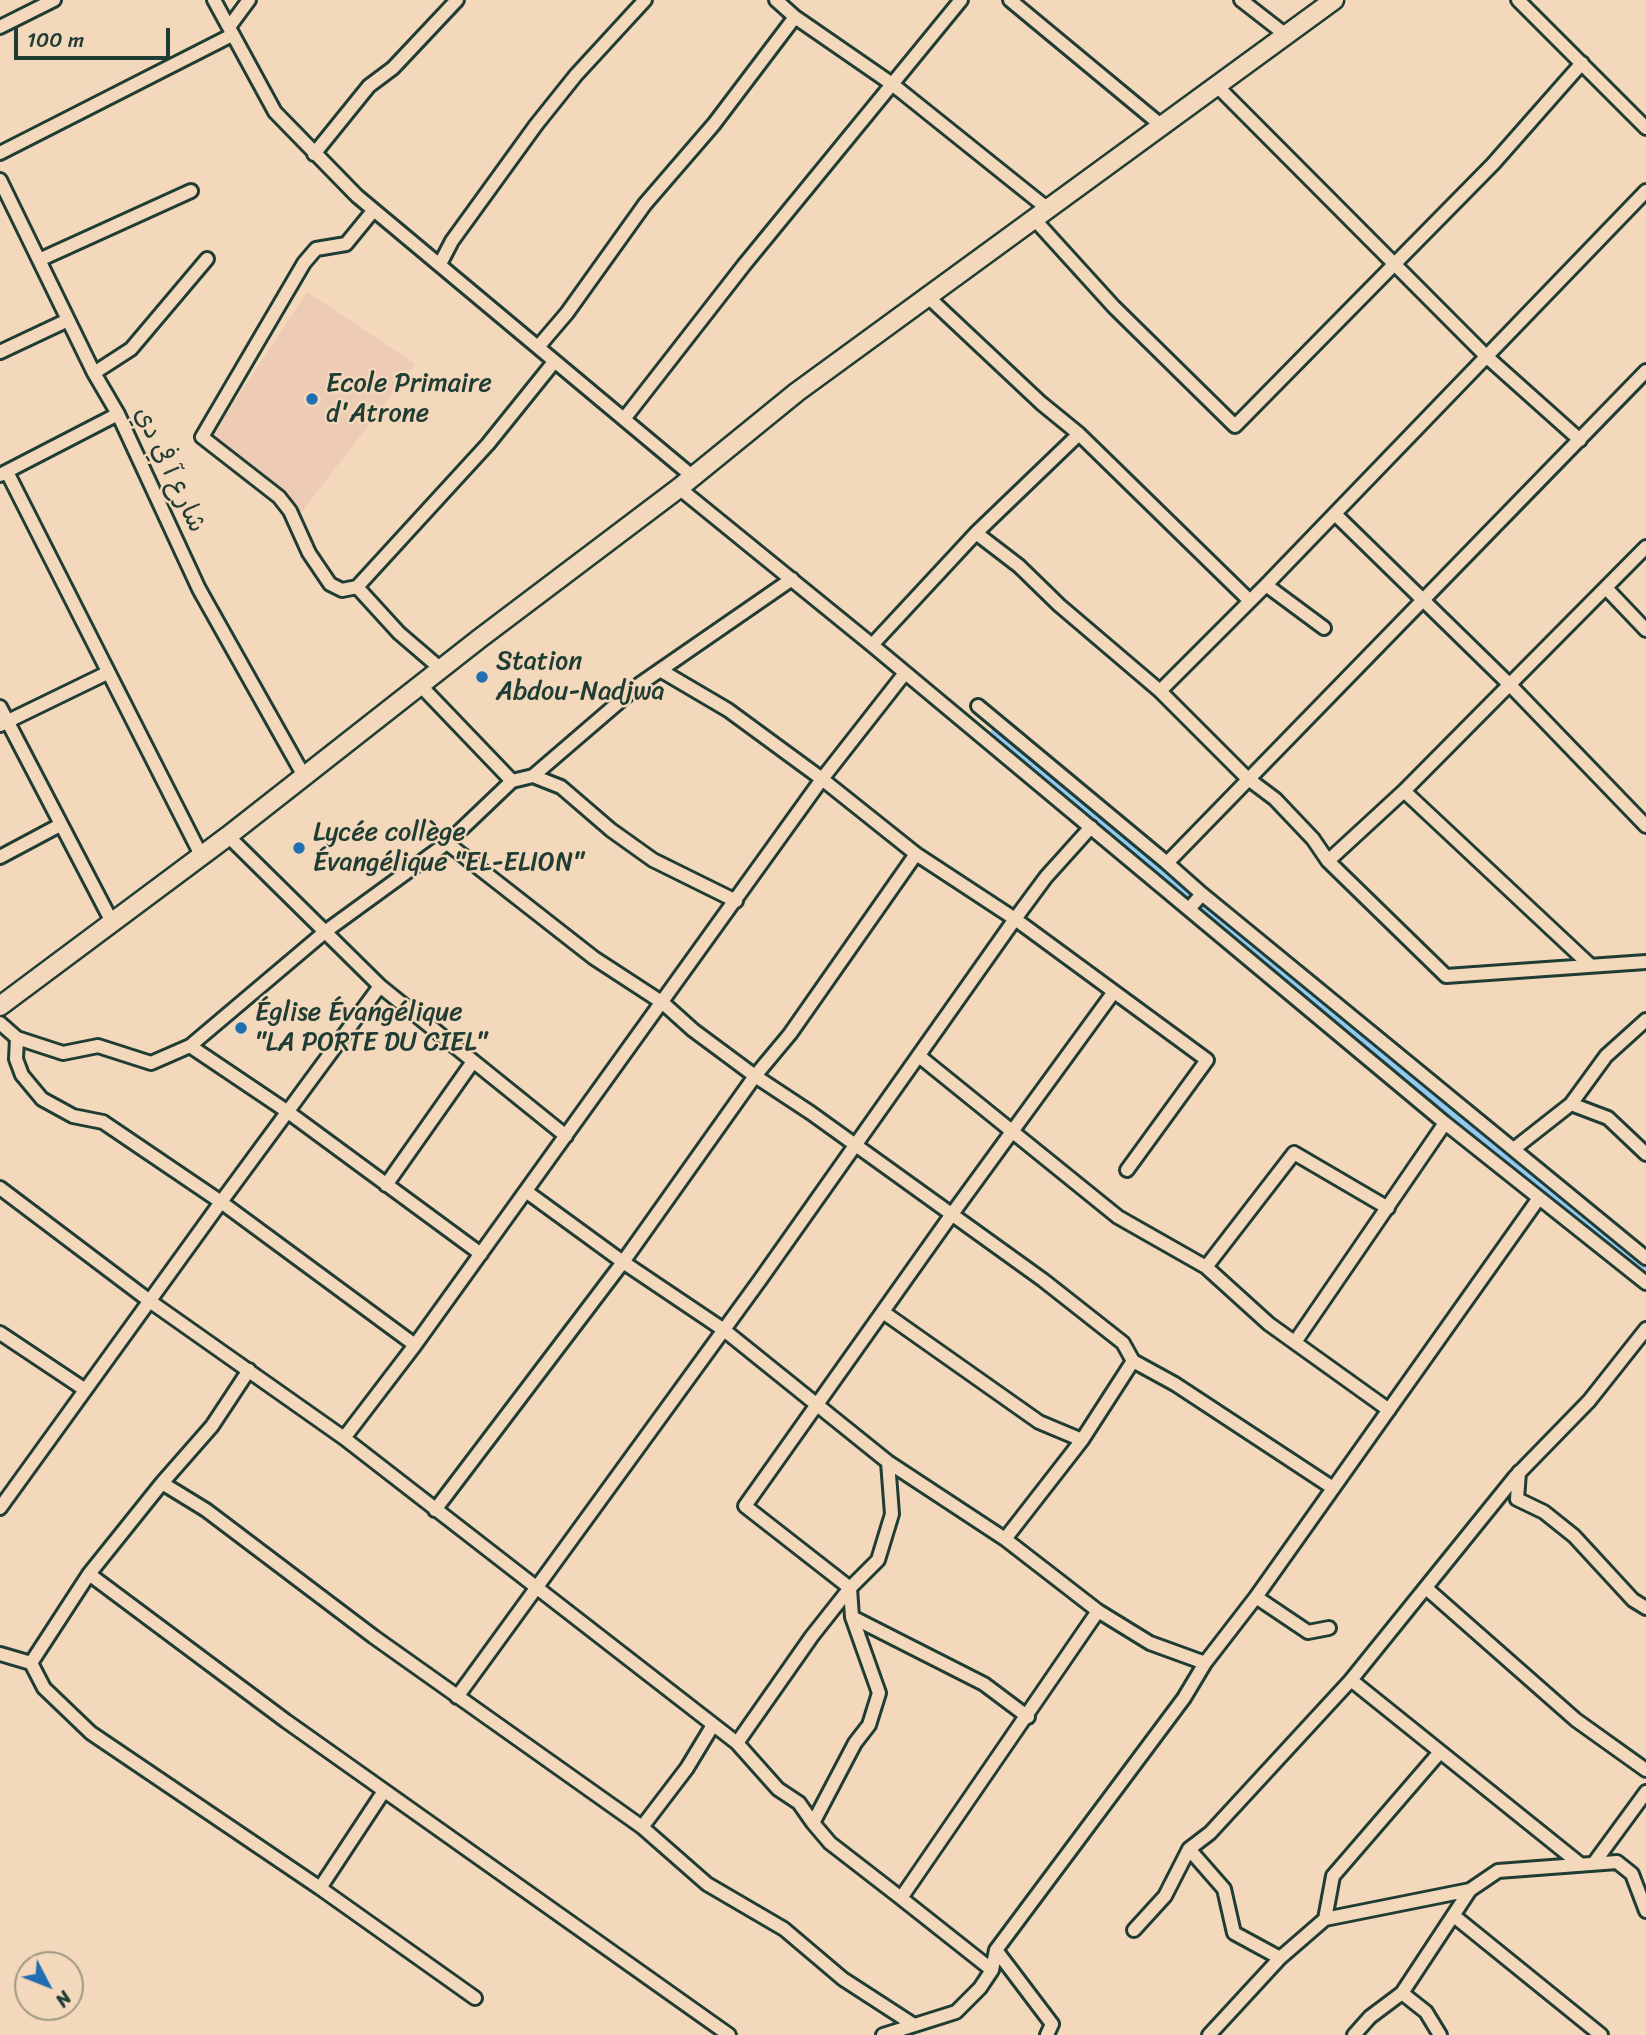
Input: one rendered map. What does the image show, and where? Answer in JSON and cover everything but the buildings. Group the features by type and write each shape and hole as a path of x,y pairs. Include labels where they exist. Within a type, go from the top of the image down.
{"street":[{"path":"214,0 275,111 373,211 624,419 685,482 792,579 1446,1124 1646,1283"},
{"path":"0,153 230,31 249,0"},
{"path":"314,153 369,86 393,68 457,0"},
{"path":"440,264 452,241 537,125 576,75 645,0"},
{"path":"776,0 795,17 892,83 1041,214 1114,307 1235,426 1493,164 1582,63"},
{"path":"624,419 961,0"},
{"path":"1010,0 1162,126"},
{"path":"1241,0 1286,35"},
{"path":"0,1006 228,836 797,392 926,295 1334,0"},
{"path":"1518,0 1646,128"},
{"path":"0,27 48,1"},
{"path":"538,347 567,313 645,204 714,124 795,17"},
{"path":"1217,87 1486,356 1580,440"},
{"name":"شارع آ في دي","path":"0,180 94,373 118,414 199,589 304,776"},
{"path":"39,260 191,191"},
{"path":"1160,691 1266,585 1646,191"},
{"path":"373,211 346,244 316,248 303,262 202,438 279,497 290,511 309,554 330,583 342,590 357,587 488,444 554,362"},
{"path":"94,373 131,349 207,259"},
{"path":"926,295 1041,403 1079,434 1250,601"},
{"path":"0,352 68,320"},
{"path":"1167,863 1646,371"},
{"path":"118,414 3,474 201,855"},
{"path":"872,645 976,533 1079,434"},
{"path":"1335,514 1510,685 1646,826"},
{"path":"976,533 1019,566 1160,691 1247,778 1275,799 1313,839 1328,862 1446,976 1646,962"},
{"path":"1328,862 1404,791 1646,547"},
{"path":"0,1023 17,1038 63,1053 98,1046 151,1063 190,1046 326,931 447,843 512,781 533,776 640,684 792,579"},
{"path":"1266,585 1324,628"},
{"path":"357,587 400,633 441,669"},
{"path":"1606,588 1646,630"},
{"path":"660,670 728,710 822,779 916,854 1015,919 1207,1060 1127,1170"},
{"path":"4,724 107,673"},
{"path":"344,1438 527,1192 822,779 905,673"},
{"path":"420,685 512,781"},
{"path":"978,706 1202,894 1515,1147 1646,1258"},
{"path":"0,708 4,724 112,922"},
{"path":"533,776 561,787 611,830 653,860 736,901"},
{"path":"1404,791 1591,966"},
{"path":"0,856 60,825"},
{"path":"457,1697 724,1330 1015,919 1046,877 1091,827"},
{"path":"228,836 380,985 472,1063 566,1136"},
{"path":"447,843 594,958 663,1003 693,1030 755,1076 952,1214 1123,1343 1133,1360 1175,1384 1333,1488"},
{"path":"435,1510 623,1262 755,1076 790,1034 916,854"},
{"path":"1189,909 1202,894"},
{"path":"2,1500 151,1301 380,985"},
{"path":"813,1823 855,1743 869,1726 879,1693 852,1617 850,1588 745,1506 1113,993"},
{"path":"1515,1147 1571,1104 1606,1056 1646,1020"},
{"path":"17,1038 16,1059 22,1075 42,1099 72,1116 103,1122 221,1202 415,1345"},
{"path":"190,1046 288,1112 481,1254"},
{"path":"919,1056 1118,1217 1206,1267 1295,1342 1388,1410"},
{"path":"386,1185 472,1063"},
{"path":"1571,1104 1608,1118 1646,1154"},
{"path":"1295,1342 1446,1124"},
{"path":"1206,1267 1294,1153 1388,1208"},
{"path":"0,1188 151,1301 344,1438 534,1588 630,1657 737,1743 778,1789 799,1803 830,1843 992,1970"},
{"path":"527,1192 623,1262 724,1330 888,1462 1005,1539 1098,1611 1150,1643 1205,1662"},
{"path":"883,2035 956,2012 980,1988 992,1970 996,1950 1184,1698 1205,1662 1256,1597 1539,1198"},
{"path":"883,1312 1039,1422 1082,1440"},
{"path":"1134,1930 1165,1896 1189,1849 1210,1833 1351,1680 1519,1472 1590,1401 1646,1329"},
{"path":"0,1333 84,1389"},
{"path":"1005,1539 1082,1440 1133,1360"},
{"path":"31,1663 89,1574 212,1426 249,1370"},
{"path":"737,1743 812,1636 850,1588 878,1560 886,1541 892,1514 888,1462"},
{"path":"1519,1472 1517,1499 1544,1512 1574,1536 1633,1600 1646,1608"},
{"path":"162,1483 253,1545 457,1697 642,1827 707,1884 784,1929 843,1979 914,2025"},
{"path":"89,1574 384,1791 729,2035"},
{"path":"1426,1588 1576,1720 1646,1770"},
{"path":"1256,1597 1308,1632 1329,1628"},
{"path":"901,1898 968,1798 1028,1717 1098,1611"},
{"path":"852,1617 984,1684 1028,1717"},
{"path":"0,1654 31,1663 44,1688 91,1734 320,1888 475,1998"},
{"path":"1351,1680 1580,1864"},
{"path":"642,1827 687,1768 713,1725"},
{"path":"1325,1919 1333,1876 1440,1752"},
{"path":"320,1888 384,1791"},
{"path":"1594,1863 1644,1801"},
{"path":"1189,1849 1224,1889 1234,1933 1280,1958"},
{"path":"1209,2035 1280,1958 1325,1919 1470,1889 1497,1871 1612,1861 1626,1866 1646,1911"},
{"path":"1354,2035 1370,2017 1402,1993 1470,1889"},
{"path":"1454,1916 1601,2035"},
{"path":"996,1950 1052,2024 1047,2035"},
{"path":"1402,1993 1426,2012 1440,2035"}],"shaded area":[{"name":"Ecole Primaire d'Atrone","path":"307,292 415,364 301,513 213,434"}],"waterway":[{"path":"994,735 1190,896"},
{"path":"1200,904 1286,976"},
{"path":"1293,981 1646,1271"}],"place":[{"name":"Ecole Primaire d'Atrone","path":"312,399"},
{"name":"Station Abdou-Nadjwa","path":"482,677"},
{"name":"Lycée collège Évangélique \"EL-ELION\"","path":"299,848"},
{"name":"Église Évangélique \"LA PORTE DU CIEL\"","path":"241,1028"}]}
